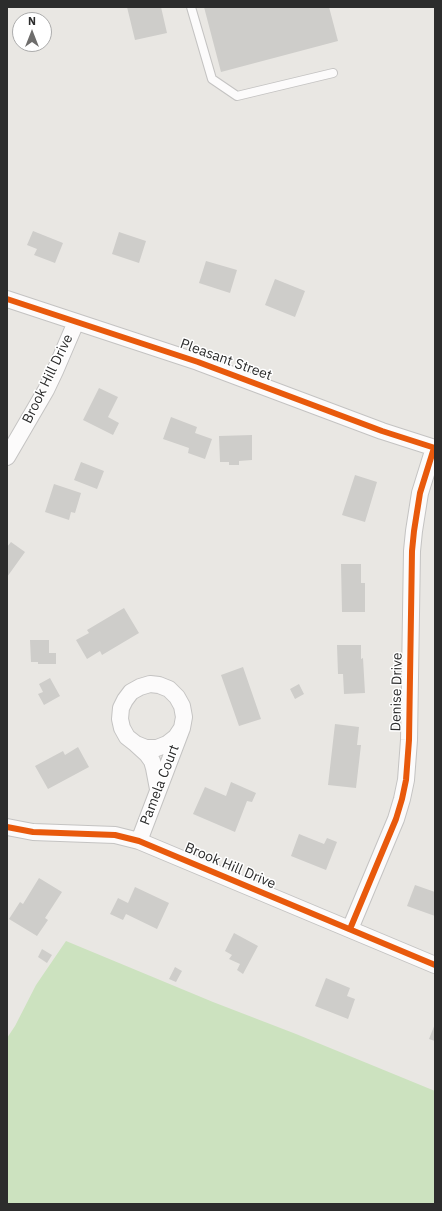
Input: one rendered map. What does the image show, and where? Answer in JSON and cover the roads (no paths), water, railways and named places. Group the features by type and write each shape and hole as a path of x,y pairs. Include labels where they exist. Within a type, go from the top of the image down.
{"street":[{"name":"Pleasant Street","path":"7,300 198,362 382,431 434,448"},
{"name":"Brook Hill Drive","path":"7,457 46,390 76,322"},
{"name":"Denise Drive","path":"350,929 396,819 406,780 409,740 412,551 420,493 434,448"},
{"name":"Pamela Court","path":"139,841 182,728 184,717 182,706 177,697 169,689 159,685 150,684 131,692 121,708 120,719 122,728 127,737 136,744 146,748 157,748 167,744 176,737 182,728"},
{"path":"136,744 152,761 158,791"},
{"name":"Brook Hill Drive","path":"8,830 115,835 139,841 435,965"}],"lane":[{"path":"191,7 212,79 237,96 333,73"}]}
